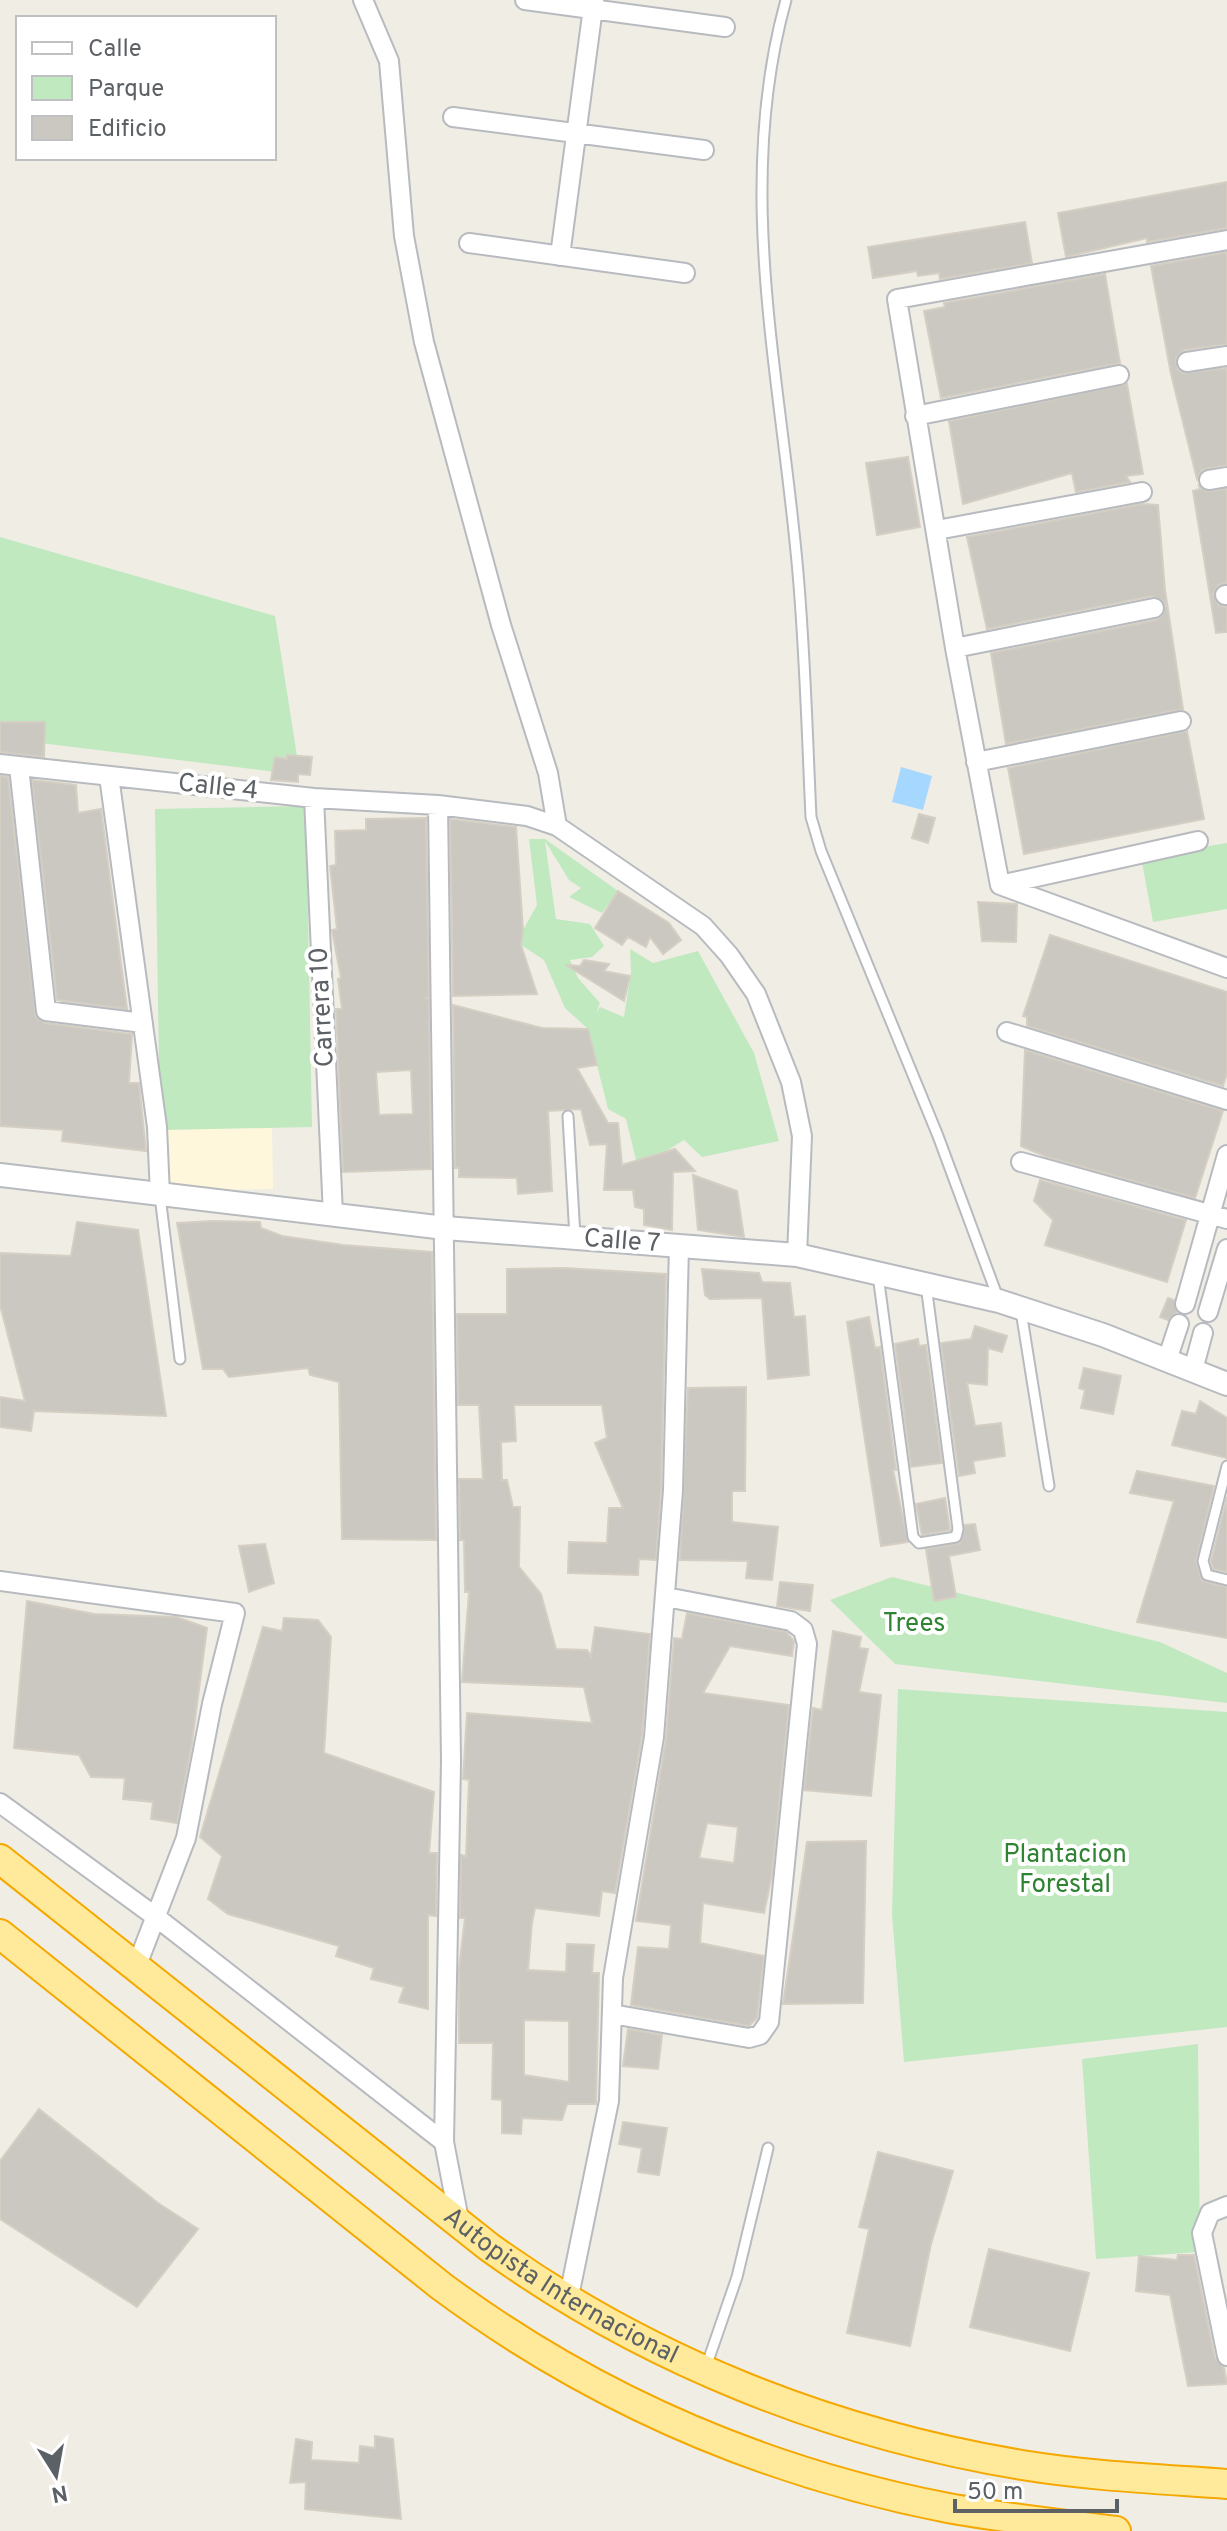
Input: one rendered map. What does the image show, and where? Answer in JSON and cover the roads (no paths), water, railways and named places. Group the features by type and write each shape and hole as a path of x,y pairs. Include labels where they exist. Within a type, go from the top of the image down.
{"highway":[{"name":"Autopista Internacional","path":"0,1859 460,2225 568,2301 648,2345 817,2414 945,2450 1065,2470 1227,2484"},
{"path":"0,1934 441,2286 499,2327 598,2385 733,2449 872,2491 992,2516 1116,2531"}],"street":[{"path":"363,0 389,61 404,236 424,342 501,625 548,773 557,826"},
{"path":"525,0 593,5 725,27"},
{"path":"560,256 593,5"},
{"path":"453,117 704,150"},
{"path":"1000,885 955,648 897,299 1227,240"},
{"path":"469,243 685,273"},
{"path":"1187,362 1227,356"},
{"path":"915,416 1119,375"},
{"path":"937,530 1142,492"},
{"path":"955,648 1154,608"},
{"path":"976,762 1181,721"},
{"name":"Calle 4","path":"0,764 314,798 438,805 527,816 557,826 703,926 729,955 756,994 791,1082 802,1136 797,1255"},
{"path":"19,767 46,1011 143,1023"},
{"path":"109,776 157,1127 160,1195"},
{"name":"Carrera 10","path":"314,798 333,1215"},
{"path":"438,805 451,1761 444,2142 460,2225"},
{"path":"1000,885 1198,841"},
{"path":"1000,885 1227,968"},
{"path":"1007,1032 1227,1100"},
{"path":"1185,1304 1219,1217 1227,1155"},
{"path":"1021,1162 1219,1217"},
{"name":"Calle 7","path":"0,1175 445,1228 797,1255 926,1281 1010,1304 1227,1384"},
{"path":"568,2301 609,2101 613,1978 654,1737 689,1247"},
{"path":"1208,1312 1227,1249"},
{"path":"1167,1360 1179,1324"},
{"path":"1193,1370 1203,1333"},
{"path":"0,1581 235,1613 212,1704 186,1838 137,1965"},
{"path":"612,2014 749,2038 760,2035 769,2022 807,1644 803,1630 791,1621 666,1597"},
{"path":"0,1803 156,1917 444,2142"},
{"path":"1227,2206 1210,2213 1202,2233 1227,2356"}],"lane":[{"path":"786,0 765,106 760,209 764,283 797,563 811,817 821,851 1010,1304 1049,1486"},
{"path":"568,1116 576,1238"},
{"path":"160,1195 180,1359"},
{"path":"877,1271 913,1537 919,1543 956,1537 958,1529 926,1281"},
{"path":"1227,1466 1203,1561 1207,1575 1227,1580"},
{"path":"705,2370 737,2277 768,2148"}],"water":[{"path":"901,767 932,776 923,810 892,802"}],"park label":[{"name":"Trees","path":"914,1624"},
{"name":"Plantacion Forestal","path":"1065,1870"}]}
